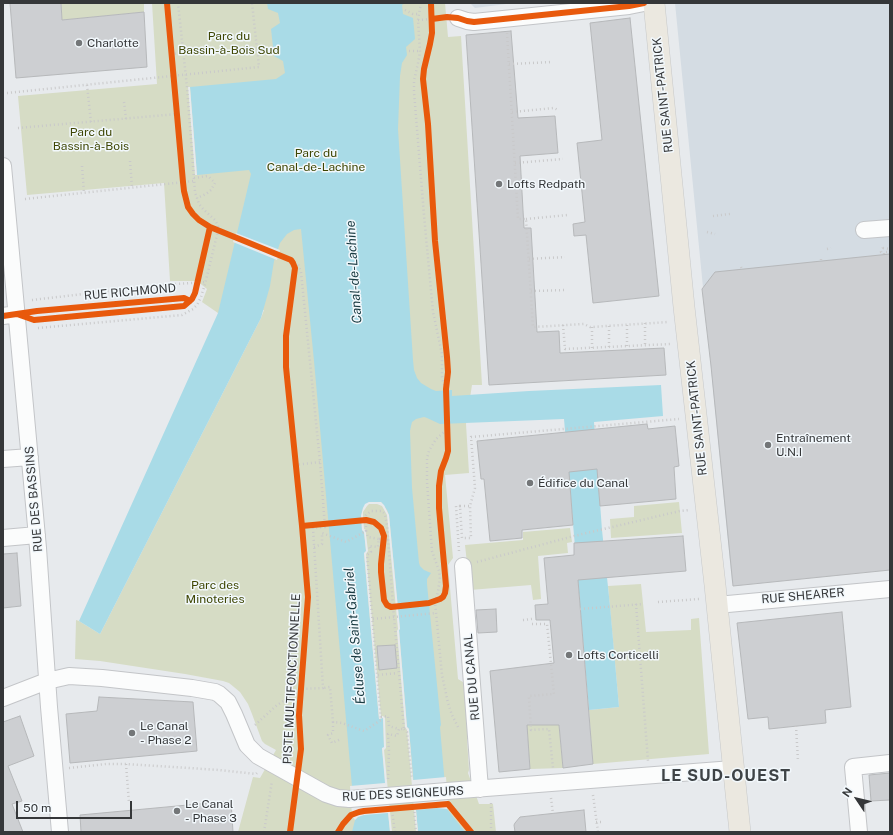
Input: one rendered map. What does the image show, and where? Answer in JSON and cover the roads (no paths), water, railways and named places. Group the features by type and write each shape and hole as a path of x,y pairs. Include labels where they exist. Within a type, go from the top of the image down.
{"main road":[{"name":"RUE SAINT-PATRICK","path":"654,3 684,306 708,602 733,769 740,832"}],"street":[{"path":"452,18 474,22 629,6 644,3"},
{"name":"RUE DES BASSINS","path":"3,166 10,315 30,457 60,832"},
{"path":"864,230 890,228"},
{"path":"3,459 30,457"},
{"path":"3,538 37,535"},
{"name":"RUE DU CANAL","path":"463,566 480,789"},
{"name":"RUE SHEARER","path":"708,602 890,588"},
{"name":"RUE DES SEIGNEURS","path":"3,698 47,681 61,677 74,676 192,688 215,692 228,702 247,745 258,756 326,794 338,798 350,799 733,769"},
{"path":"859,832 853,767 890,763"}],"water":[{"path":"267,3 405,3 402,5 403,14 413,18 415,39 406,47 407,55 402,63 400,76 398,129 413,360 414,370 421,383 436,391 452,390 452,396 661,385 663,416 594,422 602,530 619,707 589,710 564,419 440,424 424,417 416,419 412,422 410,431 412,488 419,563 424,570 431,573 427,579 427,584 441,725 447,809 465,832 418,832 409,729 407,727 400,629 389,515 381,502 369,502 363,508 361,516 366,551 364,554 379,719 383,718 384,748 382,748 390,832 352,832 355,820 301,229 294,230 287,234 280,243 274,261 270,286 261,318 100,634 79,621 218,313 251,174 249,170 197,175 190,87 276,79 285,73 283,61 274,56 271,29 280,23 278,13 268,9"}],"place":[{"name":"Charlotte","path":"79,43"},
{"name":"Lofts Redpath","path":"499,184"},
{"name":"Entraînement U.N.I","path":"768,445"},
{"name":"Édifice du Canal","path":"530,483"},
{"name":"Lofts Corticelli","path":"569,655"},
{"name":"Le Canal - Phase 2","path":"132,733"},
{"name":"Le Canal - Phase 3","path":"177,811"}],"district":[{"name":"LE SUD-OUEST","path":"726,776"}],"park label":[{"name":"Parc du Bassin-à-Bois Sud","path":"229,43"},
{"name":"Parc du Bassin-à-Bois","path":"91,139"},
{"name":"Parc du Canal-de-Lachine","path":"316,160"},
{"name":"Parc des Minoteries","path":"215,592"}],"water label":[{"name":"Canal-de-Lachine","path":"354,272"},
{"name":"Écluse de Saint-Gabriel","path":"355,636"}]}
